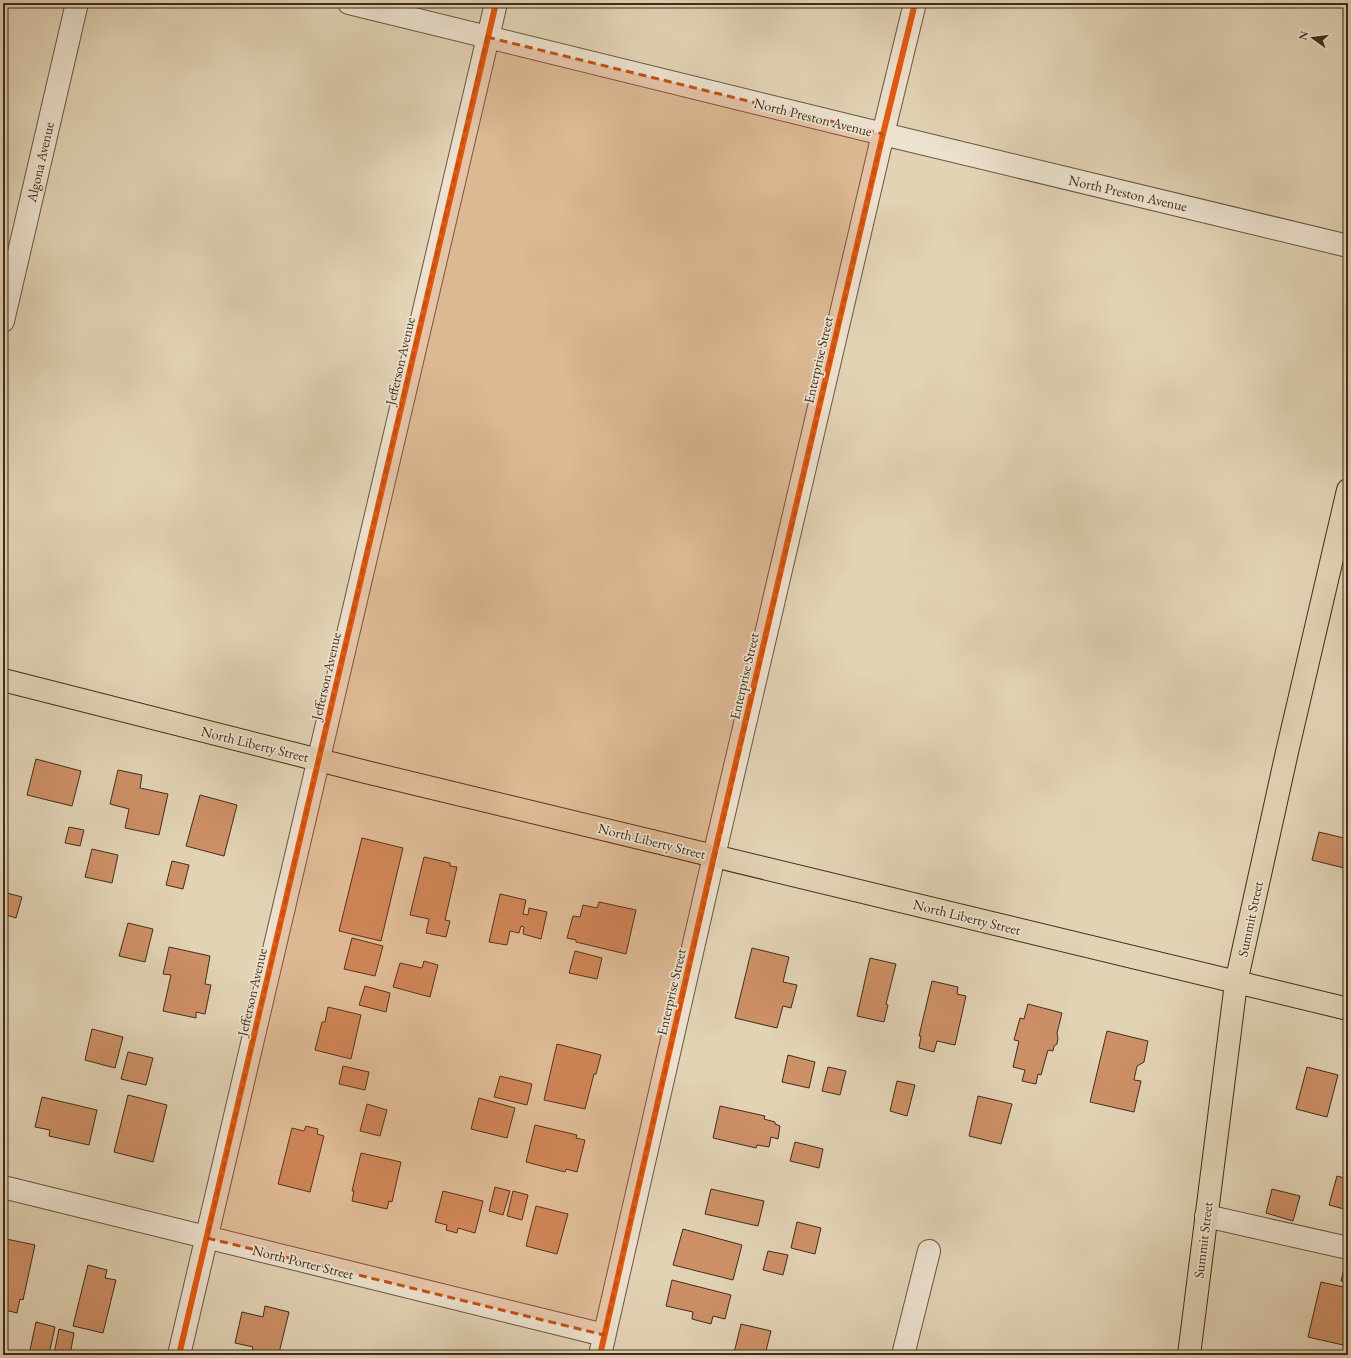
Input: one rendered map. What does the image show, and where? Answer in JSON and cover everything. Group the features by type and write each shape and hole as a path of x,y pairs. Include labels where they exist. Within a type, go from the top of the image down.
{"main road":[{"name":"Summit Street","path":"1189,1355 1236,983 1287,752 1348,490"},
{"name":"North Liberty Street","path":"3,680 319,760 1348,1010"}],"street":[{"name":"Algona Avenue","path":"3,321 77,3"},
{"name":"North Preston Avenue","path":"349,3 1348,246"},
{"name":"Jefferson Avenue","path":"179,1355 496,3"},
{"name":"Enterprise Street","path":"602,1345 714,856 915,3"},
{"name":"North Porter Street","path":"3,1187 207,1238 602,1345"},
{"path":"1206,1216 1348,1248"},
{"path":"903,1355 929,1251"}],"highlighted area":[{"path":"487,37 883,134 604,1335 207,1238"}],"building":[{"path":"36,759 81,771 72,806 27,795"},
{"path":"118,770 142,775 140,788 168,794 159,835 125,828 129,809 110,804"},
{"path":"200,795 237,805 224,856 186,846"},
{"path":"69,827 84,830 80,846 65,843"},
{"path":"1319,832 1348,839 1348,869 1312,860"},
{"path":"362,838 403,848 381,941 339,931"},
{"path":"92,849 118,855 112,883 85,877"},
{"path":"424,857 450,863 450,866 457,867 445,920 450,921 446,937 426,933 429,919 410,915"},
{"path":"172,861 189,865 183,889 166,885"},
{"path":"3,892 22,897 16,918 3,914"},
{"path":"500,894 526,900 523,914 528,915 529,908 547,912 541,939 523,934 524,927 521,926 519,933 510,931 507,945 489,942"},
{"path":"599,902 636,910 626,954 576,942 576,940 567,938 573,916 580,917 583,905 597,908"},
{"path":"128,923 153,929 145,962 119,956"},
{"path":"352,938 383,946 375,976 344,969"},
{"path":"169,947 210,956 205,984 211,985 205,1014 196,1012 196,1018 163,1011 171,975 163,974"},
{"path":"752,948 789,957 783,982 797,985 791,1008 783,1006 777,1028 735,1018"},
{"path":"575,951 602,958 597,979 569,973"},
{"path":"870,958 896,964 886,1004 888,1005 884,1022 857,1016"},
{"path":"424,961 438,965 430,997 393,987 400,963 422,968"},
{"path":"932,981 958,987 957,994 966,996 955,1045 937,1041 934,1052 919,1048 921,1036 919,1036"},
{"path":"365,986 390,993 386,1012 359,1005"},
{"path":"1028,1004 1062,1013 1057,1033 1057,1044 1054,1046 1053,1051 1048,1050 1041,1075 1038,1074 1036,1084 1022,1081 1025,1070 1013,1067 1019,1041 1014,1040 1020,1018 1024,1019"},
{"path":"328,1007 361,1015 351,1059 315,1050 322,1022 325,1022"},
{"path":"92,1029 123,1037 115,1068 85,1060"},
{"path":"1107,1031 1148,1041 1144,1062 1137,1066 1134,1080 1141,1081 1134,1112 1090,1102"},
{"path":"557,1044 601,1055 596,1074 594,1074 585,1109 544,1100"},
{"path":"128,1052 153,1058 146,1085 121,1079"},
{"path":"788,1055 815,1062 809,1088 782,1082"},
{"path":"343,1066 369,1072 365,1090 339,1084"},
{"path":"828,1067 846,1071 840,1095 822,1091"},
{"path":"1307,1067 1338,1075 1327,1117 1296,1109"},
{"path":"500,1076 532,1084 527,1105 494,1097"},
{"path":"897,1081 915,1085 907,1116 890,1111"},
{"path":"128,1095 167,1105 153,1162 114,1152"},
{"path":"978,1096 1012,1104 1001,1144 969,1136"},
{"path":"42,1097 97,1110 89,1145 49,1136 50,1130 35,1127"},
{"path":"479,1098 515,1108 507,1138 471,1129"},
{"path":"367,1104 387,1110 380,1136 360,1131"},
{"path":"720,1106 765,1116 764,1119 775,1122 775,1124 780,1126 778,1139 771,1137 769,1147 757,1145 756,1148 713,1138"},
{"path":"535,1125 577,1135 576,1138 585,1140 577,1172 566,1169 565,1172 526,1162"},
{"path":"306,1126 318,1129 317,1134 324,1136 310,1192 278,1184 292,1128 304,1131"},
{"path":"795,1142 823,1149 819,1168 790,1161"},
{"path":"361,1153 401,1162 392,1202 389,1201 387,1209 352,1201 354,1191 352,1191"},
{"path":"1337,1176 1348,1179 1348,1210 1329,1205"},
{"path":"495,1187 510,1191 503,1215 489,1211"},
{"path":"711,1189 764,1201 758,1226 705,1214"},
{"path":"1272,1189 1300,1196 1293,1221 1266,1213"},
{"path":"443,1191 483,1201 475,1233 458,1228 457,1233 446,1230 447,1225 435,1222"},
{"path":"513,1191 528,1195 522,1220 507,1216"},
{"path":"536,1206 568,1214 557,1254 526,1246"},
{"path":"797,1222 821,1228 815,1254 791,1248"},
{"path":"683,1229 742,1245 733,1280 673,1265"},
{"path":"6,1239 35,1245 23,1300 20,1299 17,1313 5,1310 8,1297 3,1296 3,1247 4,1248"},
{"path":"768,1251 788,1255 783,1275 763,1270"},
{"path":"1348,1254 1348,1282 1341,1281"},
{"path":"88,1265 107,1270 105,1278 116,1280 103,1333 73,1326"},
{"path":"672,1280 731,1295 725,1319 713,1316 711,1324 692,1319 693,1312 666,1306"},
{"path":"1321,1282 1348,1288 1348,1324 1343,1345 1308,1337"},
{"path":"265,1306 289,1312 279,1353 272,1352 271,1355 251,1355 253,1347 235,1343 242,1312 263,1317"},
{"path":"36,1322 55,1327 49,1354 30,1350"},
{"path":"741,1324 771,1331 765,1355 744,1355 734,1353"},
{"path":"59,1329 74,1333 70,1355 54,1354"}],"cycle path":[{"path":"179,1355 496,3"},
{"path":"600,1355 714,856 915,3"}]}
